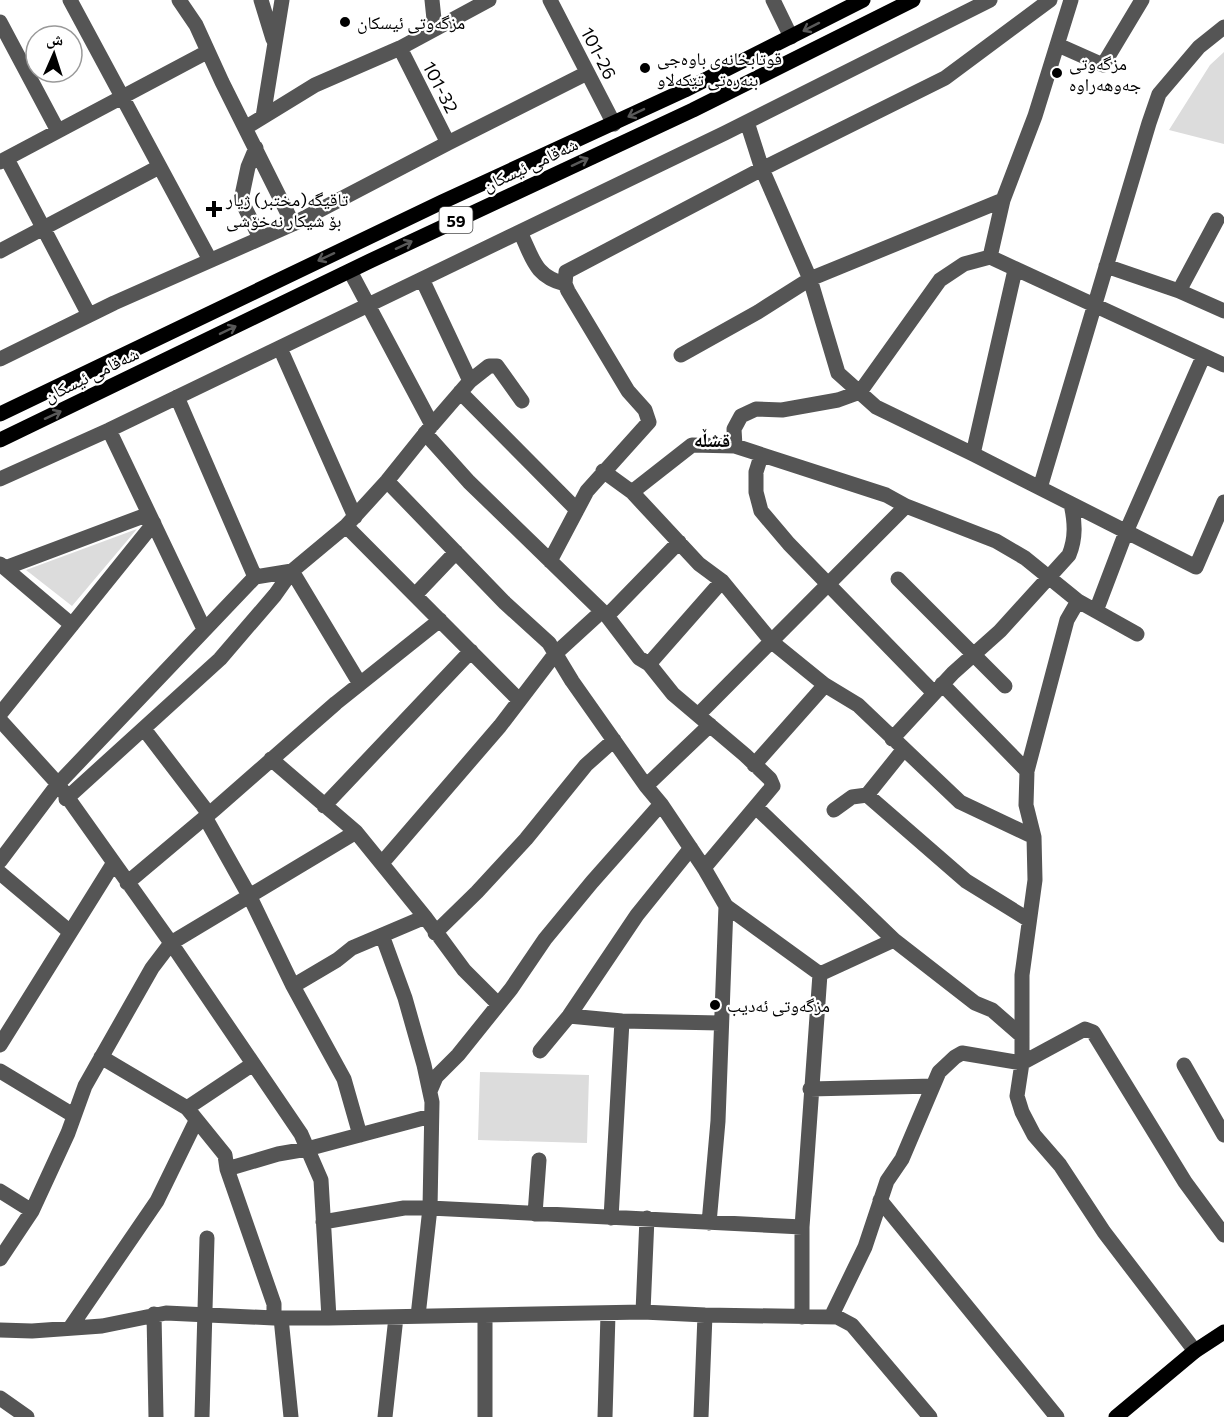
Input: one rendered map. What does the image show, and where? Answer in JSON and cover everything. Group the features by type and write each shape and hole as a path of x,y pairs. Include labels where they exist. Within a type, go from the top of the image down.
{"main road":[{"name":"شەقامی ئیسکان","path":"0,414 410,218 614,124 863,0"},
{"name":"شەقامی ئیسکان","path":"0,440 350,270 677,118 913,0"},
{"path":"666,99 677,118"},
{"path":"1116,1417 1195,1351 1224,1332"}],"street":[{"path":"70,0 210,261"},
{"path":"179,0 196,26 293,224"},
{"path":"261,0 274,41"},
{"path":"262,117 282,0"},
{"path":"432,0 435,29"},
{"path":"245,128 315,85 400,48 489,0"},
{"name":"101-26","path":"550,0 614,124"},
{"path":"774,0 791,37"},
{"path":"0,479 110,430 520,232 747,122 990,0"},
{"path":"550,561 587,490 649,422 645,410 628,391 565,284 566,272 762,169 945,78 1050,0"},
{"path":"990,257 1003,200 1035,116 1071,0"},
{"path":"1058,45 1103,65 1142,0"},
{"path":"0,22 58,131"},
{"path":"1040,488 1159,94 1199,47 1224,27"},
{"name":"101-32","path":"400,48 448,143"},
{"path":"88,315 44,228 3,160 207,52"},
{"path":"0,359 88,315 293,224 587,73"},
{"path":"747,122 762,169 810,279 838,374 876,407 1196,567 1224,502"},
{"path":"256,148 248,167 241,200 260,238"},
{"path":"0,251 159,167"},
{"path":"681,355 758,312 810,279 1003,200"},
{"path":"1179,291 1217,220"},
{"path":"520,232 539,271 549,280 565,284"},
{"path":"735,446 734,429 741,416 756,409 793,408 838,400 860,392 940,280 964,264 990,257 1224,365"},
{"path":"1106,266 1179,291 1224,311"},
{"path":"350,270 429,429 469,482 604,614 639,658 649,664 673,694 770,779 774,786 704,868"},
{"path":"973,454 1015,270"},
{"path":"422,279 465,387 577,510"},
{"path":"280,348 351,521 440,620 519,700"},
{"path":"1096,611 1126,532 1203,357"},
{"path":"66,799 220,659 275,595 292,571 351,521 465,387 489,366 497,366 522,401"},
{"path":"177,397 255,577"},
{"path":"110,430 204,629"},
{"path":"632,492 692,445 735,446 886,495 906,506 996,541 1025,558 1078,601 1137,634"},
{"path":"761,456 756,472 756,492 761,511 875,635 1027,771"},
{"path":"603,471 632,492 699,564 722,581 772,642 825,685 858,705 960,802 1034,837"},
{"path":"387,481 445,543 549,643 614,740 691,848 726,906 820,974"},
{"path":"892,739 938,689 1000,631 1069,555 1074,543 1074,516 1071,504"},
{"path":"646,786 772,642 906,506"},
{"path":"3,566 152,518"},
{"path":"0,714 72,625 152,518"},
{"path":"382,863 500,726 555,654 604,614 679,542"},
{"path":"416,594 456,552"},
{"path":"3,566 72,625"},
{"path":"0,861 58,784 255,577 292,571"},
{"path":"292,571 360,684"},
{"path":"898,579 1005,686"},
{"path":"649,664 722,581"},
{"path":"1078,601 1067,620 1027,771 1026,806 1034,837 1035,880 1022,975 1022,1063 1017,1096 1022,1112 1034,1135 1060,1165 1104,1232 1195,1351"},
{"path":"127,883 360,684 440,620"},
{"path":"324,806 471,651"},
{"path":"754,765 825,685"},
{"path":"0,720 58,784 66,799 171,943 301,1134 321,1180 329,1318"},
{"path":"144,729 207,815 293,986 344,1079 360,1135"},
{"path":"435,933 526,839 586,765 614,740"},
{"path":"867,795 904,749"},
{"path":"271,759 356,832 425,917 464,970 498,1004"},
{"path":"834,810 852,796 867,795 966,881 1029,920"},
{"path":"430,1091 436,1077 458,1055 511,989 545,939 661,804"},
{"path":"757,808 894,940 975,1003 992,1010 1022,1036"},
{"path":"0,1259 32,1211 68,1133 85,1086 152,968 171,943 356,832"},
{"path":"540,1051 569,1016 636,915 691,848"},
{"path":"0,1045 113,864"},
{"path":"0,873 70,932"},
{"path":"709,1223 718,1121 726,906"},
{"path":"293,986 337,960 352,948 425,917"},
{"path":"382,935 405,998 432,1102 430,1208 418,1316"},
{"path":"820,974 894,940"},
{"path":"802,1317 802,1227 810,1089 820,974"},
{"path":"569,1016 622,1021 720,1023"},
{"path":"611,1218 622,1021"},
{"path":"831,1317 865,1247 887,1181 902,1160 939,1072 962,1053 1022,1063 1084,1029 1093,1032 1185,1182 1224,1235"},
{"path":"101,1057 186,1108 225,1155 227,1169 274,1304 291,1417"},
{"path":"186,1108 253,1064"},
{"path":"1184,1065 1224,1135"},
{"path":"0,1071 73,1115"},
{"path":"810,1089 933,1086"},
{"path":"227,1169 431,1116"},
{"path":"70,1328 157,1201 196,1121"},
{"path":"535,1214 539,1160"},
{"path":"0,1191 32,1211"},
{"path":"880,1200 1057,1417"},
{"path":"323,1222 404,1208 430,1208 802,1227"},
{"path":"643,1312 647,1218"},
{"path":"202,1417 207,1238"},
{"path":"0,1330 70,1328 117,1323 154,1314 329,1318 643,1312 831,1317 842,1319 852,1325 930,1417"},
{"path":"154,1314 156,1417"},
{"path":"605,1417 608,1314"},
{"path":"484,1417 485,1315"},
{"path":"701,1417 705,1315"},
{"path":"385,1417 396,1317"},
{"path":"0,1398 27,1417"}],"shaded area":[{"path":"1224,52 1224,144 1169,130 1210,65"},
{"path":"137,529 72,606 26,570"},
{"path":"480,1072 589,1075 587,1143 478,1140"}],"place":[{"name":"مزگەوتی ئیسکان","path":"345,22"},
{"name":"قوتابخانه‌ی باوه‌جی بنه‌ره‌تی تێكه‌لاو","path":"645,68"},
{"name":"مزگه‌وتی جه‌وهه‌راوه","path":"1057,73"},
{"name":"تاقیگە(مختبر) ژیار بۆ شیکار نەخۆشی","path":"214,209"},
{"name":"مزگەوتی ئەدیب","path":"715,1005"}],"district":[{"name":"قشڵه‌","path":"712,439"}]}
